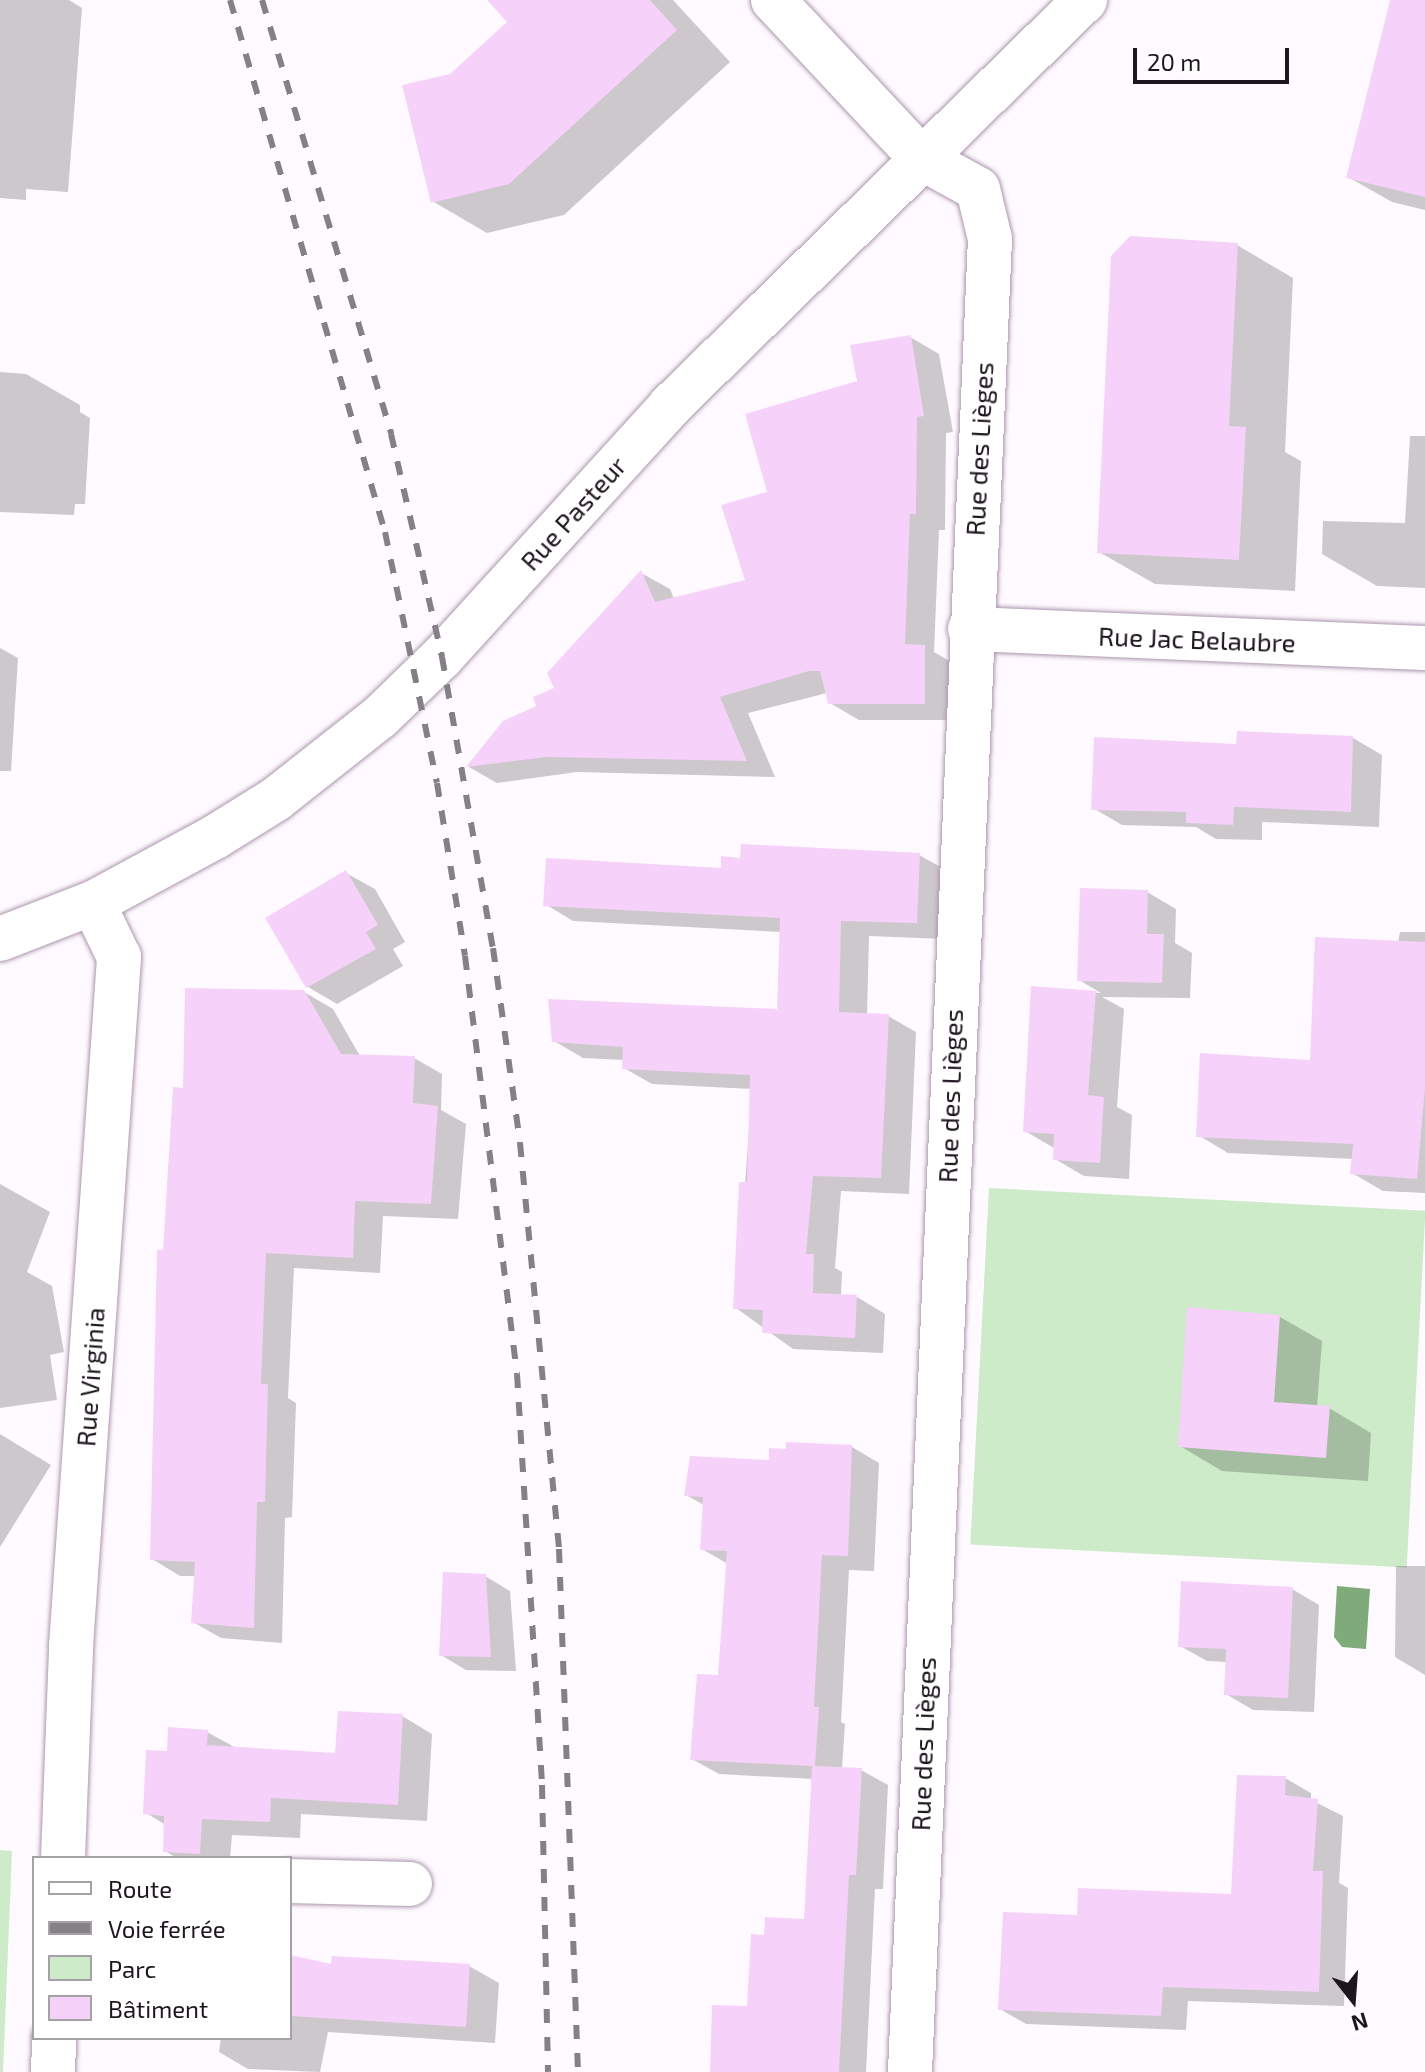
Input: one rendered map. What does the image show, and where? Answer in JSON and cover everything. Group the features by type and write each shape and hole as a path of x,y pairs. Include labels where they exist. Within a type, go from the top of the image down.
{"street":[{"name":"Rue des Lièges","path":"773,0 920,157 978,189 990,239 970,629 910,2072"},
{"name":"Rue Pasteur","path":"0,939 93,903 276,799 380,717 442,657 670,406 920,157 1085,0"},
{"name":"Rue Jac Belaubre","path":"970,629 1425,648"},
{"name":"Rue Virginia","path":"63,1856 71,1646 119,957 93,903"},
{"path":"292,1881 410,1884"},
{"path":"53,2072 54,2040"}],"green space":[{"path":"989,1188 1425,1211 1407,1567 970,1545"},
{"path":"0,1850 12,1851 3,2072 0,2072"}],"shaded area":[{"path":"1337,1586 1370,1589 1366,1649 1342,1647 1334,1637"}],"building":[{"path":"487,0 650,0 677,30 509,184 431,203 402,85 450,74 507,22"},
{"path":"1390,0 1425,0 1425,197 1346,178"},
{"path":"1130,236 1238,243 1229,426 1246,427 1239,560 1097,553 1111,256"},
{"path":"911,335 924,416 917,417 916,514 910,514 905,644 925,645 925,704 828,704 820,671 809,671 720,697 747,761 547,757 466,767 503,721 536,706 533,697 554,688 547,673 641,570 655,602 745,580 721,505 767,492 745,414 857,381 850,345"},
{"path":"1237,731 1353,736 1351,812 1234,807 1233,825 1186,823 1186,812 1091,810 1094,737 1236,744"},
{"path":"741,844 920,853 917,923 841,921 839,1012 889,1014 881,1178 813,1176 806,1254 814,1254 813,1293 857,1295 855,1338 762,1333 763,1310 733,1309 739,1182 747,1182 750,1075 622,1069 623,1047 552,1042 548,999 777,1009 780,918 543,906 546,858 721,868 721,856 740,858"},
{"path":"346,870 378,925 366,932 376,949 306,988 265,918"},
{"path":"1080,888 1148,890 1147,934 1164,934 1162,983 1077,981"},
{"path":"1315,937 1425,942 1425,1088 1417,1179 1350,1174 1353,1144 1196,1137 1200,1053 1310,1060"},
{"path":"1031,986 1096,991 1088,1095 1104,1097 1100,1163 1053,1160 1054,1134 1023,1132"},
{"path":"185,988 304,990 341,1054 415,1056 413,1103 438,1106 431,1204 355,1201 353,1258 266,1253 261,1384 268,1384 265,1502 257,1502 254,1628 191,1623 195,1562 150,1560 157,1250 163,1250 173,1087 183,1088"},
{"path":"1187,1307 1280,1315 1274,1402 1330,1406 1326,1458 1178,1447"},
{"path":"786,1442 852,1445 848,1556 822,1555 814,1707 819,1707 815,1766 862,1768 856,1875 849,1875 839,2072 710,2072 712,2005 747,2006 751,1934 764,1935 765,1917 804,1919 812,1766 690,1760 697,1674 718,1675 727,1551 700,1550 703,1497 684,1496 690,1456 769,1460 769,1448 786,1449"},
{"path":"443,1572 486,1574 491,1657 439,1656"},
{"path":"1181,1581 1293,1587 1288,1698 1224,1695 1226,1649 1178,1647"},
{"path":"338,1711 403,1714 398,1805 271,1798 270,1822 202,1819 200,1854 163,1852 164,1816 143,1814 146,1750 167,1751 168,1727 208,1730 207,1745 335,1753"},
{"path":"1237,1775 1286,1776 1285,1795 1318,1799 1313,1871 1323,1871 1319,1992 1163,1987 1161,2016 998,2010 1003,1912 1077,1915 1078,1888 1231,1894"},
{"path":"292,1955 331,1964 332,1956 470,1964 466,2027 292,2016"}],"railway":[{"path":"230,0 385,532 437,783 465,956 517,1374 542,1785 548,2072"},
{"path":"262,0 391,434 442,657 493,948 520,1143 559,1549 578,2072"}]}
